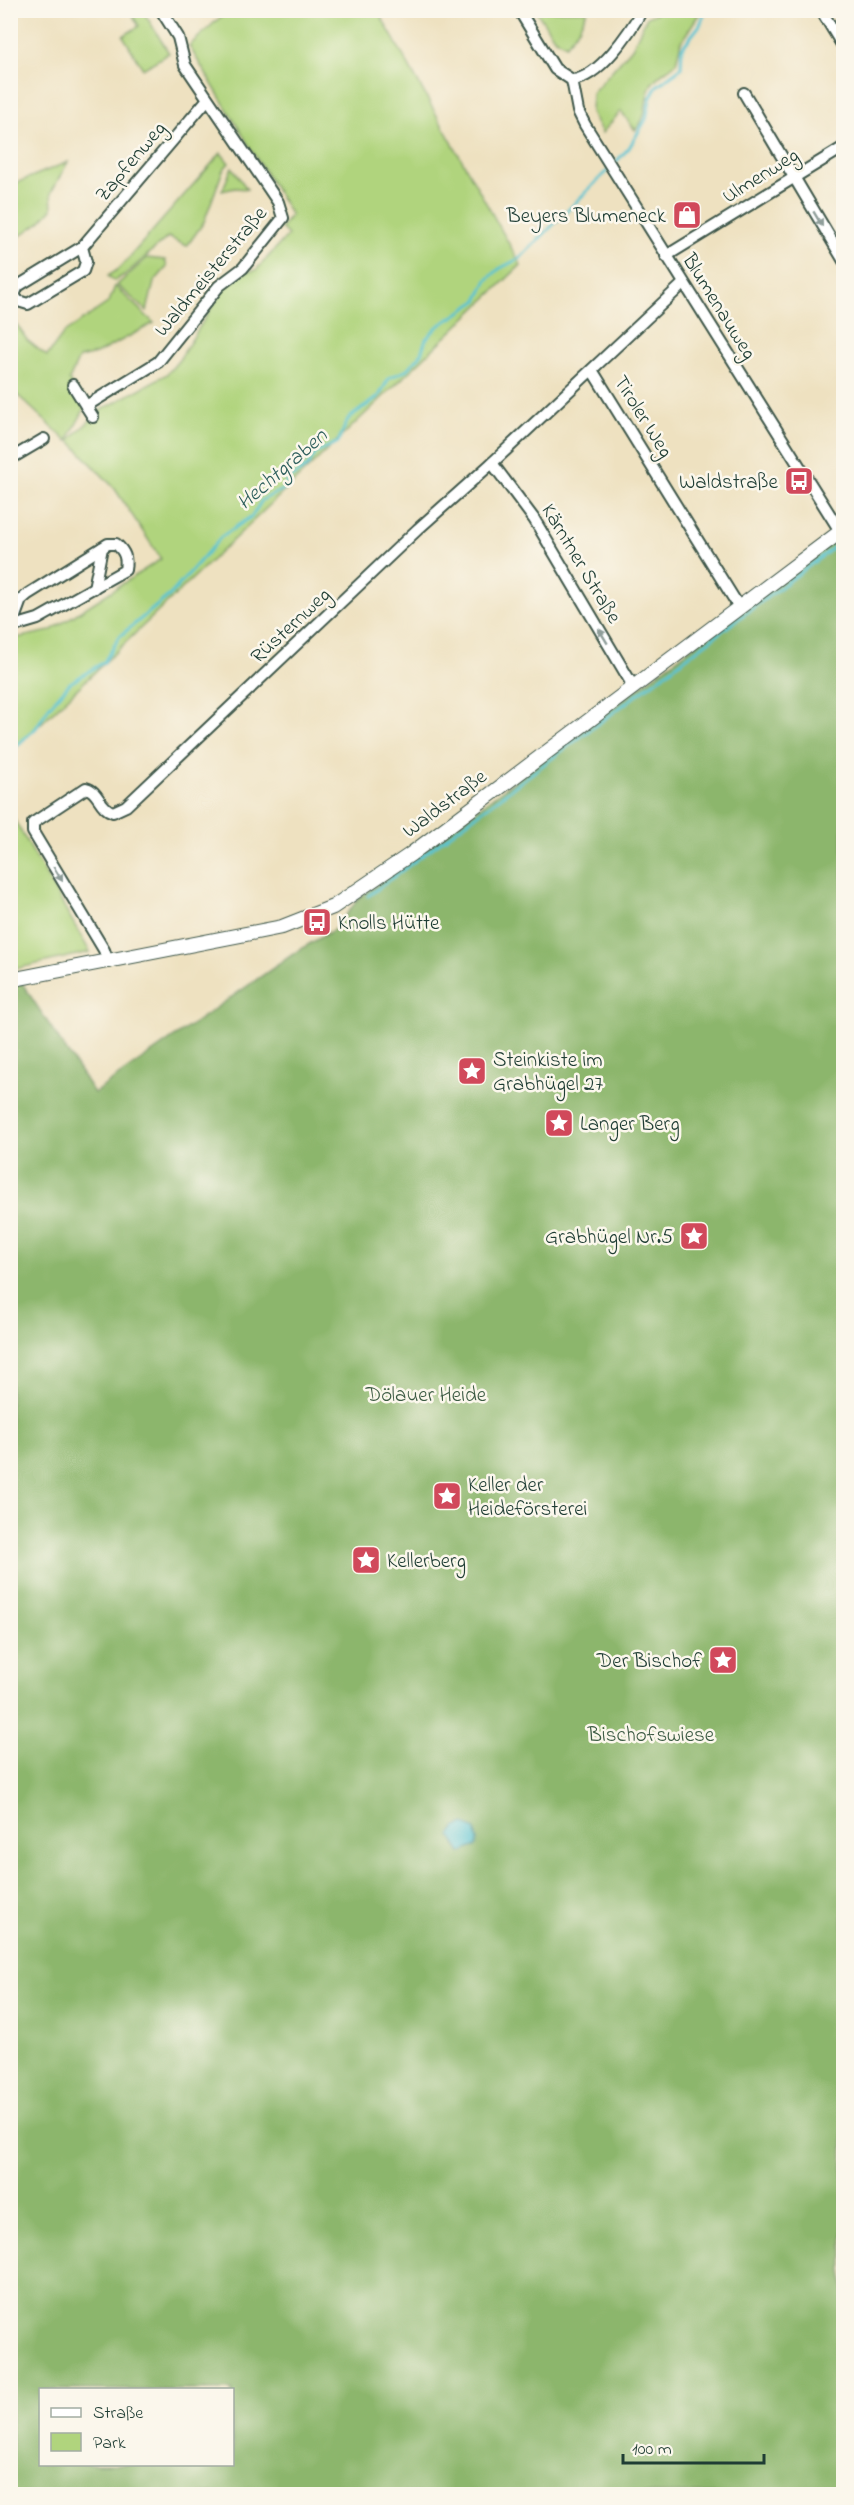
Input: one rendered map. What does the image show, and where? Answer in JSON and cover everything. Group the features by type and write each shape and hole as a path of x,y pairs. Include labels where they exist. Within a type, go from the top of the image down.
{"main road":[{"name":"Waldstraße","path":"10,981 282,927 333,907 403,860 842,530"}],"street":[{"name":"Waldmeisterstraße","path":"86,406 158,362 219,286 243,268 284,218 278,202 185,65 178,37 160,10"},
{"path":"519,10 555,69 572,80 584,77 611,53 642,10"},
{"path":"821,10 843,48"},
{"name":"Blumenauweg","path":"572,80 578,111 615,174 683,284 842,530"},
{"path":"744,93 843,261"},
{"name":"Zapfenweg","path":"82,247 86,262 82,271 27,304 18,301 14,295 18,286 82,247 207,99"},
{"name":"Ulmenweg","path":"666,256 843,147"},
{"name":"Rüsternweg","path":"108,962 104,950 33,832 33,823 86,788 92,789 108,811 113,812 126,806 418,529 683,284"},
{"name":"Tiroler Weg","path":"592,370 739,606"},
{"path":"73,385 93,417"},
{"path":"10,459 44,439"},
{"name":"Kärntner Straße","path":"492,463 534,519 633,686"},
{"path":"116,544 122,549 126,561 125,570 38,620 11,627 21,600 28,594 102,548 116,544"},
{"path":"94,588 102,548"}],"green space":[{"path":"130,11 143,11 169,53 143,69 123,36 139,26"},
{"path":"227,11 378,11 521,265 11,752 11,639 50,631 161,559 115,489 69,440 101,410 167,374 179,360 225,286 245,272 256,270 288,235 281,228 291,215 189,46"},
{"path":"536,11 587,11 579,28 566,45 554,38"},
{"path":"661,11 701,11 681,42 676,63 653,81 642,120 635,130 621,111 602,133 591,112 592,93 632,48 647,17"},
{"path":"221,153 229,163 223,170 204,222 187,246 168,237 126,274 114,281 108,276 120,268"},
{"path":"68,162 51,193 52,209 40,222 11,242 11,185"},
{"path":"232,167 247,189 235,188 222,191"},
{"path":"147,258 165,260 167,267 154,282 147,311 117,285"},
{"path":"115,286 154,323 96,354 79,358 69,380 86,406 67,441 11,389 10,314 27,340 47,356 64,333 109,302"},
{"name":"Dölauer Heide","path":"843,534 843,2494 11,2494 10,985 22,983 94,1093 299,950 335,929 359,898","holes":["460,1825 475,1829 476,1835 469,1847 461,1853 455,1845 454,1829"]},
{"path":"10,814 90,952 15,969 11,961"}],"water":[{"path":"465,1824 475,1829 478,1840 476,1846 461,1853 451,1836 456,1827"}],"waterway":[{"name":"Hechtgraben","path":"614,164 629,148 646,119 650,99 657,86 681,68 682,48 700,25 706,10"},
{"name":"Hechtgraben","path":"10,752 36,728 49,707 70,683 104,662 120,636 171,594 221,537 252,516 262,500 284,489 287,480 307,467 317,452 338,442 348,419 379,396 389,378 405,371 420,356 426,339 437,327 477,301 487,280 499,269 520,258 609,169"},
{"path":"368,896 837,545"}],"place":[{"name":"Beyers Blumeneck","path":"687,215"},
{"name":"Waldstraße","path":"799,481"},
{"name":"Knolls Hütte","path":"317,922"},
{"name":"Steinkiste im Grabhügel 27","path":"472,1071"},
{"name":"Langer Berg","path":"559,1123"},
{"name":"Grabhügel Nr.5","path":"694,1236"},
{"name":"Keller der Heideförsterei","path":"447,1496"},
{"name":"Kellerberg","path":"366,1560"},
{"name":"Der Bischof","path":"723,1660"}],"park label":[{"name":"Bischofswiese","path":"651,1734"}]}
